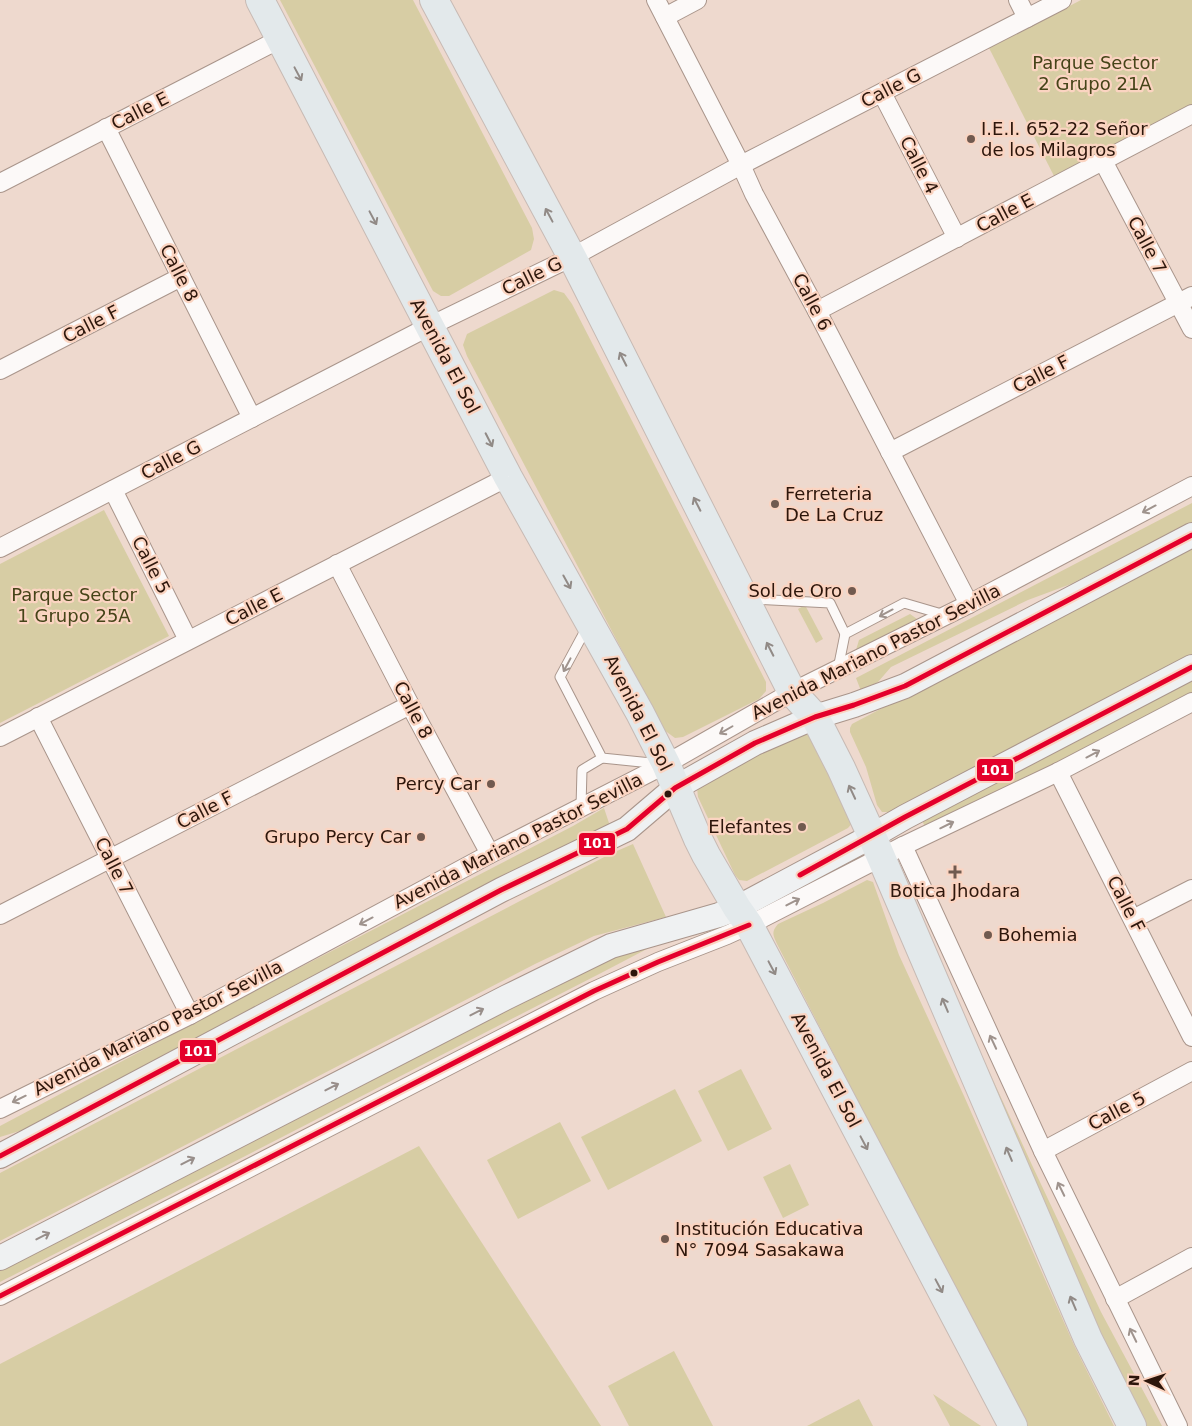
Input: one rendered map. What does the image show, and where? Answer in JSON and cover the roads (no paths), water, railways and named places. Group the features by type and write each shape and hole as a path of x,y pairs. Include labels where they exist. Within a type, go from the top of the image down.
{"main road":[{"name":"Avenida El Sol","path":"260,0 508,477 640,713 671,776 698,839 743,916 1013,1426"},
{"path":"434,0 572,257 792,692 815,717 885,847 1088,1339 1132,1426"},
{"name":"Avenida Mariano Pastor Sevilla","path":"0,1156 501,890 627,829 671,776 815,717 905,686 1192,535"},
{"path":"0,1258 498,1001 611,946 719,915 743,916 885,847 905,817 1192,666"}],"street":[{"name":"Calle 6","path":"656,0 742,166 754,194 969,604"},
{"path":"665,17 697,0"},
{"path":"1018,0 1027,18"},
{"name":"Calle G","path":"0,548 430,326 572,257 742,166 1062,0"},
{"name":"Calle E","path":"0,183 280,39"},
{"name":"Calle 4","path":"882,93 957,238"},
{"name":"Calle E","path":"817,311 1192,114"},
{"name":"Calle 8","path":"106,128 252,418"},
{"name":"Calle 7","path":"1103,161 1185,299 1192,329"},
{"name":"Calle F","path":"0,370 181,278"},
{"name":"Calle F","path":"890,452 1185,299"},
{"name":"Calle E","path":"0,736 508,477"},
{"name":"Avenida Mariano Pastor Sevilla","path":"0,1109 190,1015 490,854 582,807 671,776 792,692 948,615 1192,486"},
{"name":"Calle 5","path":"113,490 188,640"},
{"name":"Calle 8","path":"337,564 490,854"},
{"path":"1178,1426 1043,1150 885,847 1058,772 1192,702"},
{"name":"Calle F","path":"0,915 410,705"},
{"name":"Calle 7","path":"38,717 190,1015"},
{"name":"Calle F","path":"1058,772 1192,1037"},
{"path":"1133,919 1192,889"},
{"path":"0,1296 594,991 658,962 727,935 743,916"},
{"name":"Calle 5","path":"1043,1150 1192,1071"},
{"path":"1115,1298 1192,1257"}],"lane":[{"path":"744,598 830,603 845,634 838,670"},
{"path":"845,634 904,603 948,615"},
{"path":"589,622 560,677 602,758"},
{"path":"582,807 582,770 602,758 671,776"}],"place":[{"name":"I.E.I. 652-22 Señor de los Milagros","path":"971,139"},
{"name":"Ferreteria De La Cruz","path":"775,504"},
{"name":"Sol de Oro","path":"852,591"},
{"name":"Percy Car","path":"491,784"},
{"name":"Elefantes","path":"802,827"},
{"name":"Grupo Percy Car","path":"421,837"},
{"name":"Botica Jhodara","path":"955,872"},
{"name":"Bohemia","path":"988,935"},
{"name":"Institución Educativa N° 7094 Sasakawa","path":"665,1239"}],"park label":[{"name":"Parque Sector 2 Grupo 21A","path":"1095,73"},
{"name":"Parque Sector 1 Grupo 25A","path":"74,605"}]}
